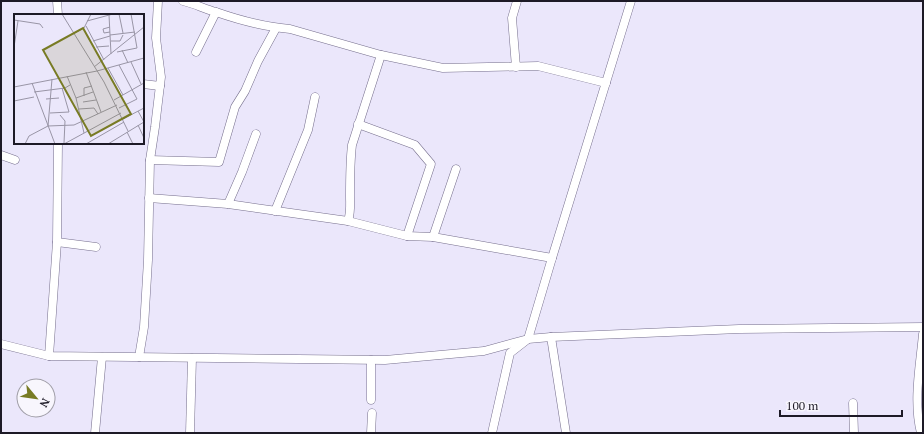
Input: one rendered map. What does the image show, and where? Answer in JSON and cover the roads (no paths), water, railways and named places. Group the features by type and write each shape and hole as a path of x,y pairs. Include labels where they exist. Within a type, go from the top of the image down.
{"street":[{"path":"57,1 58,14"},
{"path":"139,357 144,327 148,260 150,160 161,77 156,38 158,1"},
{"path":"183,1 198,3 216,12 276,28 290,29 381,55 443,68 538,66 606,84"},
{"path":"516,67 512,18 517,1"},
{"path":"492,433 510,353 528,339 631,1"},
{"path":"196,52 216,12"},
{"path":"150,160 219,162 235,107 245,91 258,61 276,28"},
{"path":"348,221 351,211 350,160 352,145 381,55"},
{"path":"144,84 160,86"},
{"path":"275,211 308,130 315,97"},
{"path":"358,124 415,145 431,164 407,236"},
{"path":"228,204 256,134"},
{"path":"49,356 57,242 58,144"},
{"path":"1,156 15,160"},
{"path":"433,237 456,169"},
{"path":"149,198 228,204 348,221 407,236 433,237 552,258"},
{"path":"57,242 96,247"},
{"path":"1,344 49,356 385,360 484,351 528,339 552,337 739,329 923,327"},
{"path":"920,433 917,390 923,334"},
{"path":"552,337 566,433"},
{"path":"95,433 102,357"},
{"path":"190,433 192,358"},
{"path":"371,360 371,400"},
{"path":"853,403 854,433"},
{"path":"371,433 372,413"}]}
